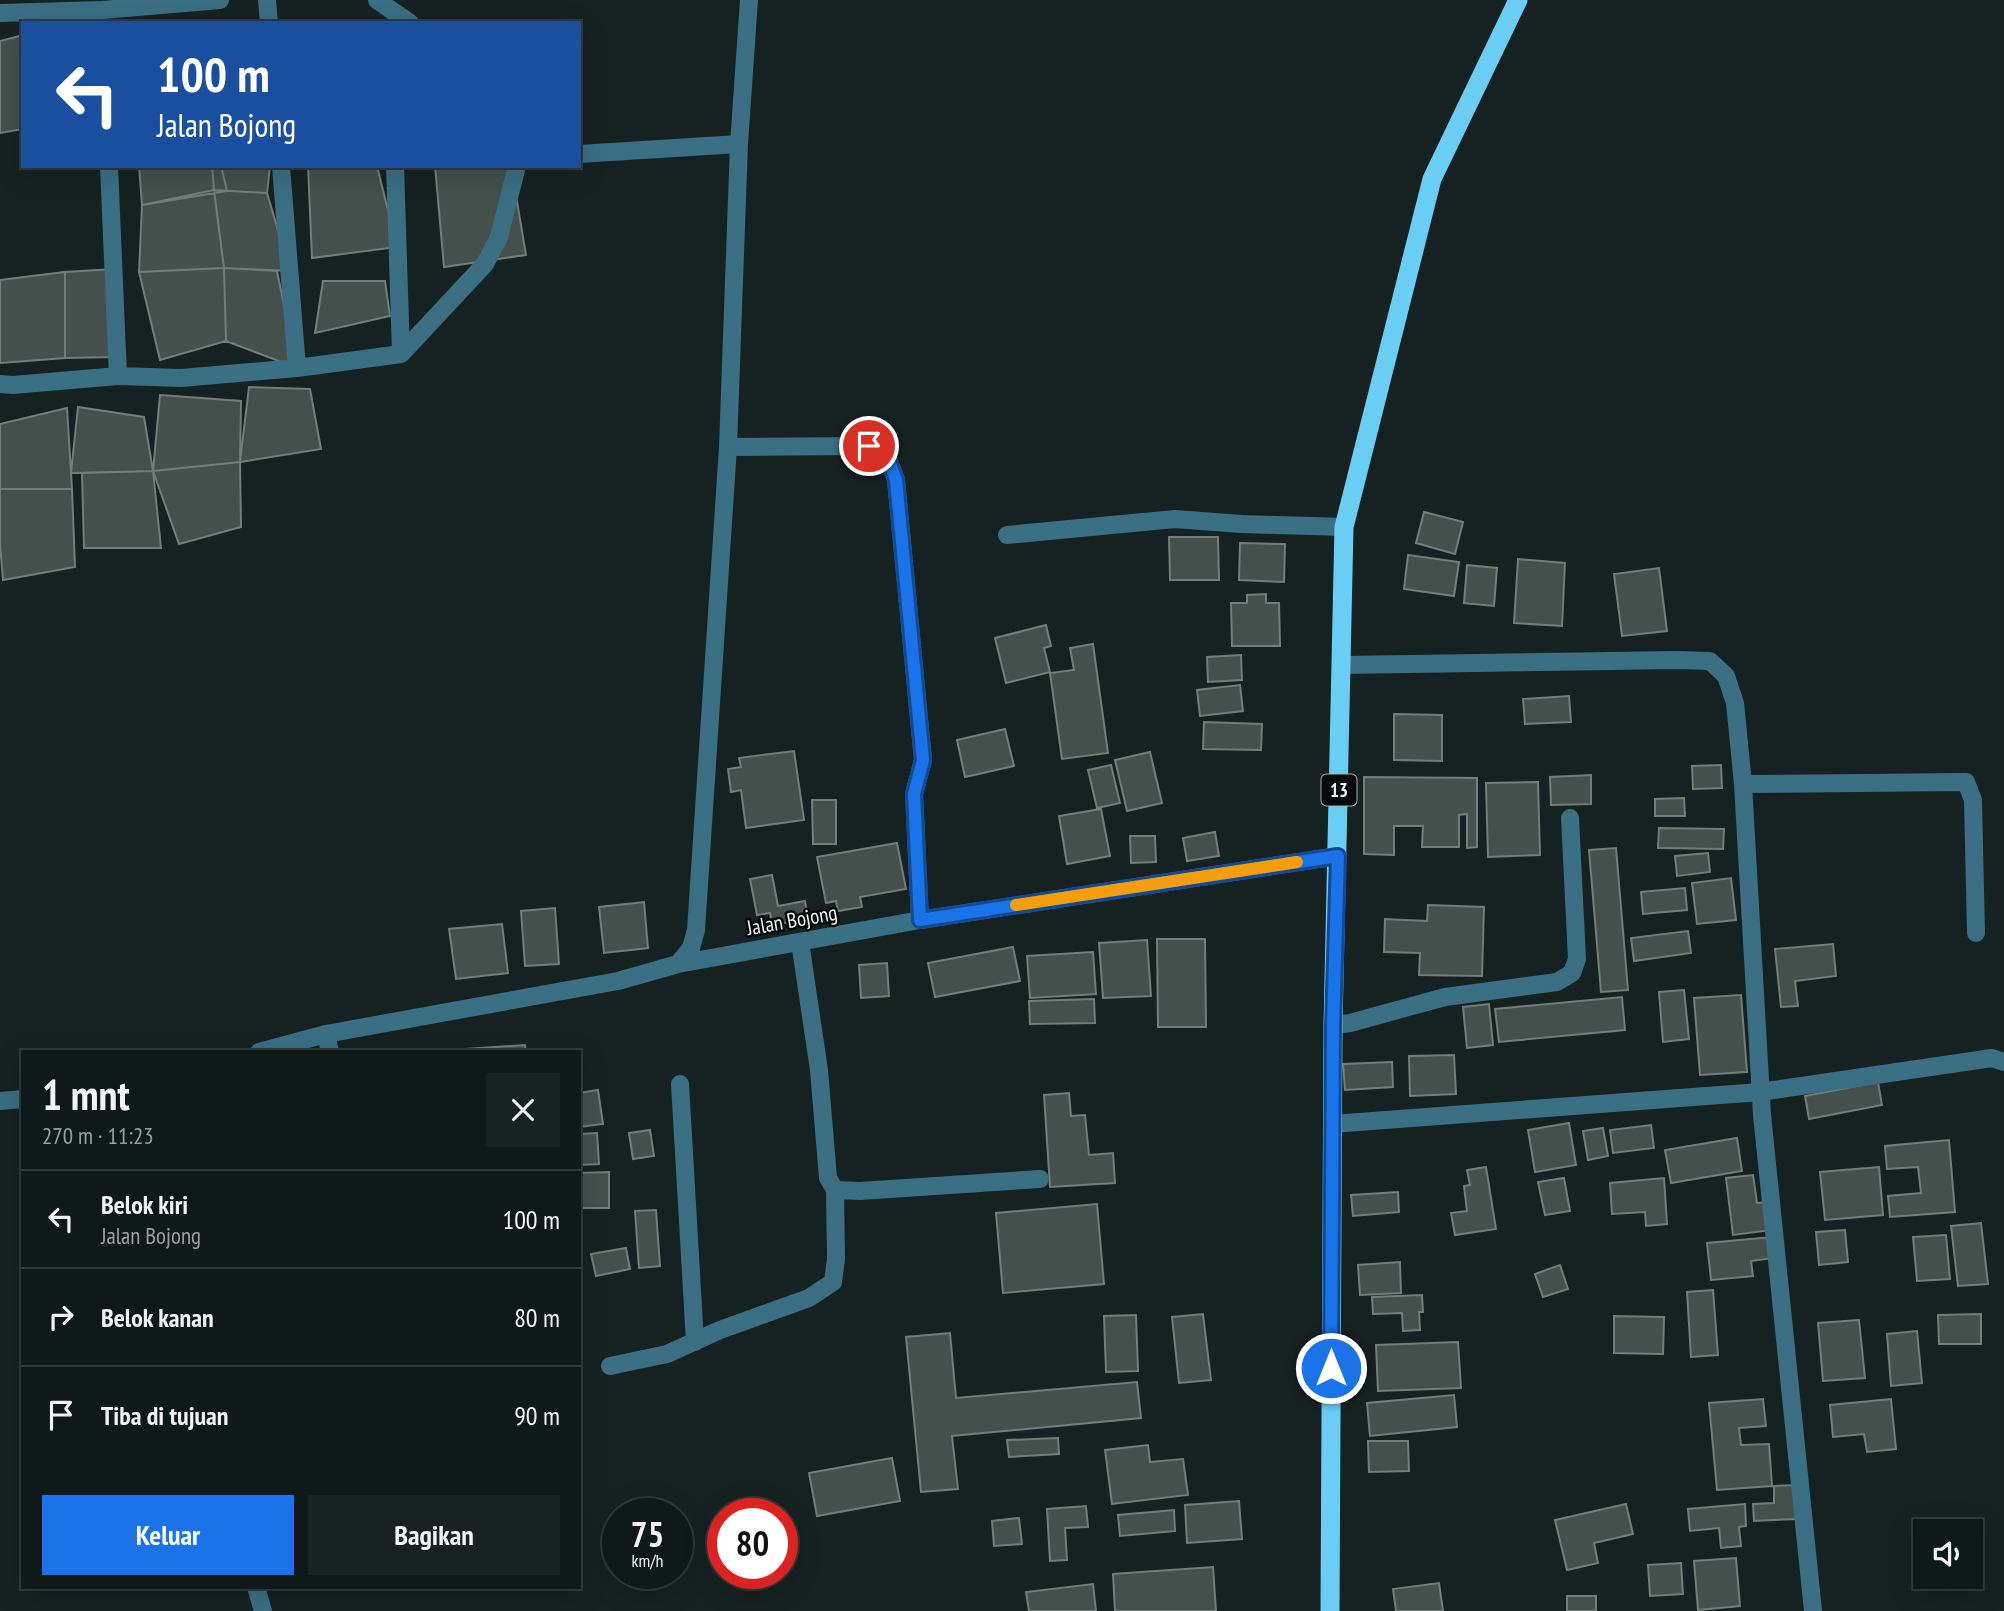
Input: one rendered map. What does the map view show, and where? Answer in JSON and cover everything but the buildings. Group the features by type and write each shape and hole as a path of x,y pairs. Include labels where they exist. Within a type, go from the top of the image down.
{"highway":[{"name":"13","path":"1330,1611 1333,1026 1344,527 1432,179 1518,0"}],"street":[{"path":"0,13 103,16 220,0"},
{"path":"267,0 269,21"},
{"path":"678,964 691,948 696,930 728,447 738,144 749,0"},
{"path":"386,10 406,21"},
{"path":"581,154 738,144"},
{"path":"109,168 118,376"},
{"path":"281,168 297,368"},
{"path":"395,168 401,354"},
{"path":"0,384 13,386 118,376 181,378 297,368 401,354 485,264 499,237 516,168"},
{"path":"728,447 869,446 889,461 896,480 923,760 914,794 920,920"},
{"path":"1007,535 1175,519 1344,527"},
{"path":"1342,666 1710,661 1726,676 1735,703 1743,783 1760,1092 1813,1611"},
{"path":"1743,783 1965,782 1973,800 1976,933"},
{"path":"1333,1026 1445,998 1557,982 1572,973 1577,959 1570,818"},
{"name":"Jalan Bojong","path":"274,1050 328,1043 618,981 678,964 920,920 1338,856"},
{"path":"610,1366 667,1354 809,1298 834,1282 835,1190 828,1178 819,1070 800,942"},
{"path":"1332,1124 1760,1092 1992,1058 2004,1062"},
{"path":"680,1084 695,1342"},
{"path":"0,1101 21,1099"},
{"path":"835,1190 1040,1179"},
{"path":"257,1589 263,1611"}],"slow traffic":[{"path":"1016,905 1297,862"}],"route":[{"path":"869,446 889,461 896,480 923,760 914,794 920,920 1338,856 1333,1026 1331,1368"}]}
